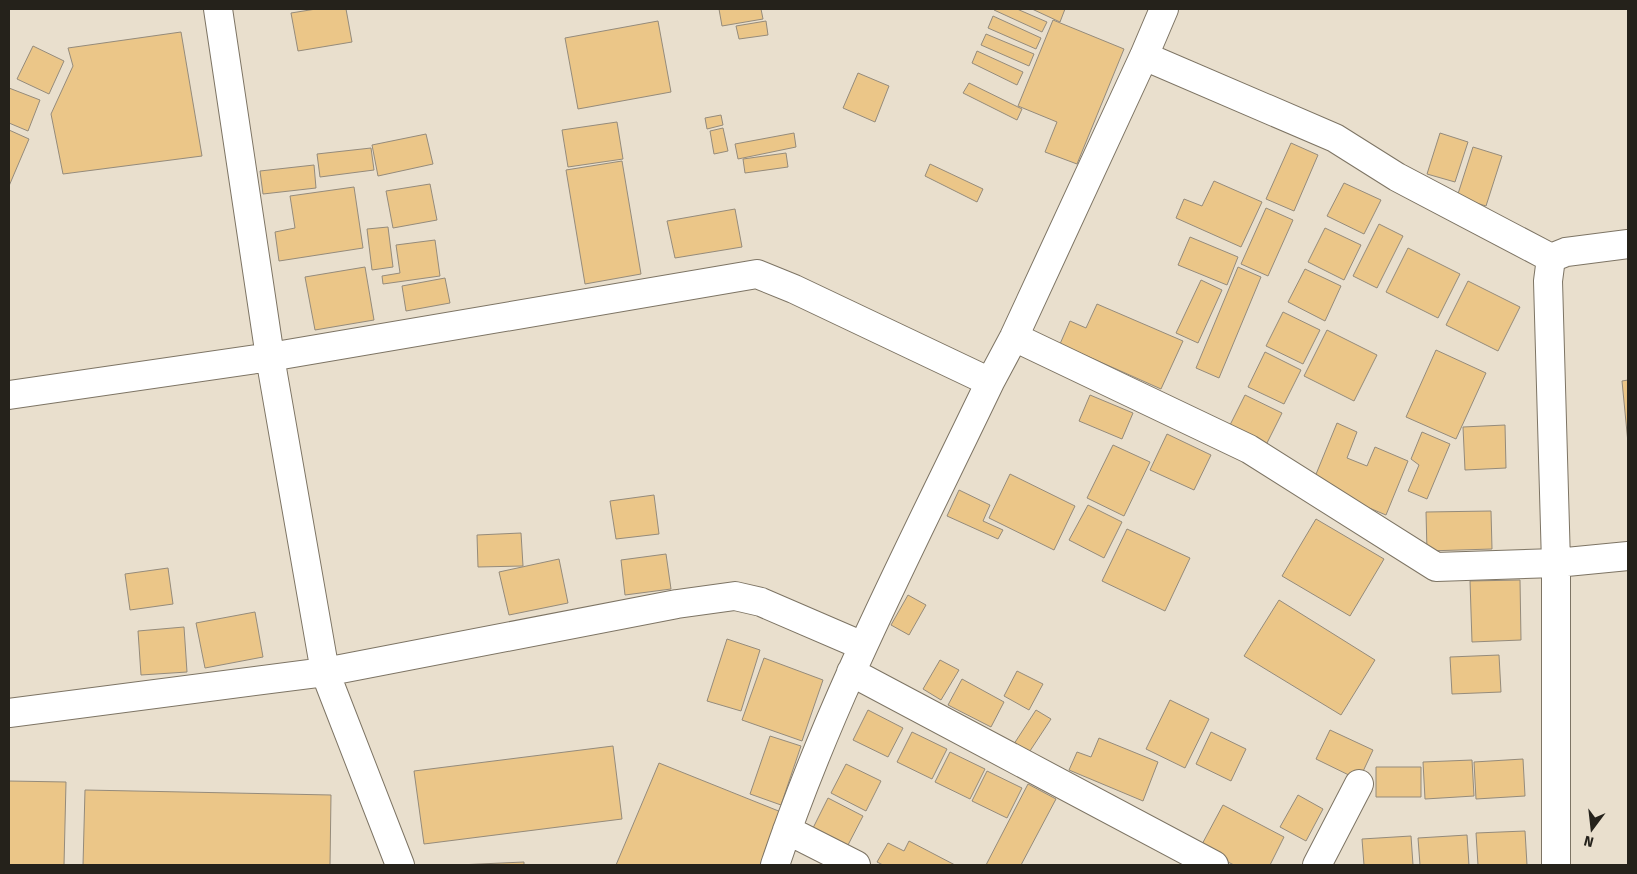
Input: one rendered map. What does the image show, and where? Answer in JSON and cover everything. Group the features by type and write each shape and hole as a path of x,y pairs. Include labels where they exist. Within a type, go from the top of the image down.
{"street":[{"path":"218,9 270,357 325,672 400,865"},
{"path":"775,865 787,830 851,672 990,382 1014,337 1164,9"},
{"path":"1144,56 1335,138 1397,177 1551,258 1566,252 1628,244"},
{"path":"1551,258 1548,281 1556,563 1556,865"},
{"path":"9,395 270,357 757,274 794,289 990,382"},
{"path":"1014,337 1249,449 1436,568 1556,563 1628,556"},
{"path":"9,713 325,672 667,606 736,596 761,602 863,646"},
{"path":"851,672 1214,865"},
{"path":"1317,865 1359,784"},
{"path":"787,830 856,865"}],"building":[{"path":"316,9 346,9 352,42 298,51 291,13"},
{"path":"719,9 761,9 763,19 722,26"},
{"path":"994,9 1017,9 1047,22 1042,32"},
{"path":"1032,9 1065,9 1060,22"},
{"path":"993,16 1041,38 1036,49 988,28"},
{"path":"1053,20 1124,49 1077,164 1045,152 1057,122 1018,106"},
{"path":"658,21 671,92 578,109 565,38"},
{"path":"766,21 768,35 739,39 736,26"},
{"path":"181,32 202,156 63,174 51,114 73,66 68,48"},
{"path":"986,34 1034,54 1029,66 981,45"},
{"path":"33,46 64,61 49,94 17,79"},
{"path":"977,51 1023,72 1017,85 972,63"},
{"path":"858,73 889,86 875,122 843,108"},
{"path":"969,83 1022,109 1017,120 963,93"},
{"path":"9,88 40,100 28,131 9,123"},
{"path":"721,115 723,125 707,129 705,118"},
{"path":"617,122 623,159 568,167 562,130"},
{"path":"723,128 728,151 714,154 710,131"},
{"path":"9,130 29,139 9,186"},
{"path":"794,133 796,147 738,159 735,144"},
{"path":"1440,133 1468,142 1455,182 1427,174"},
{"path":"426,134 433,164 378,176 372,145"},
{"path":"1291,143 1318,155 1294,211 1266,199"},
{"path":"1473,147 1502,156 1486,206 1457,197"},
{"path":"371,148 374,170 320,177 317,154"},
{"path":"786,153 788,167 745,173 743,159"},
{"path":"622,161 641,274 585,284 566,170"},
{"path":"930,164 983,189 977,202 925,176"},
{"path":"314,165 316,188 263,194 260,171"},
{"path":"1214,181 1262,202 1241,247 1176,218 1184,199 1202,206"},
{"path":"1344,183 1381,200 1364,234 1327,216"},
{"path":"430,184 437,220 393,228 386,191"},
{"path":"354,187 363,248 279,261 275,232 295,228 290,196"},
{"path":"1266,208 1293,220 1268,276 1241,264"},
{"path":"735,209 742,247 675,258 667,221"},
{"path":"1379,224 1403,236 1377,288 1353,276"},
{"path":"388,227 393,267 372,270 367,229"},
{"path":"1325,228 1361,245 1344,280 1308,262"},
{"path":"1190,237 1238,257 1227,285 1178,265"},
{"path":"435,240 440,276 383,284 382,276 400,273 396,245"},
{"path":"1408,248 1460,274 1438,318 1386,292"},
{"path":"365,267 374,320 315,330 305,277"},
{"path":"1238,267 1261,277 1219,378 1196,368"},
{"path":"1305,269 1341,286 1325,321 1288,302"},
{"path":"445,278 450,303 406,311 402,286"},
{"path":"1201,280 1222,290 1198,343 1176,333"},
{"path":"1468,281 1520,307 1498,351 1446,325"},
{"path":"1097,304 1183,341 1161,389 1060,344 1070,321 1086,328"},
{"path":"1283,312 1320,330 1303,364 1266,346"},
{"path":"1327,330 1377,355 1354,401 1304,376"},
{"path":"1436,350 1486,373 1456,439 1406,417"},
{"path":"1265,352 1301,370 1284,404 1248,387"},
{"path":"1628,380 1628,443 1622,381"},
{"path":"1090,395 1133,413 1122,439 1079,421"},
{"path":"1245,395 1282,413 1265,447 1228,429"},
{"path":"1337,423 1357,432 1347,458 1367,466 1375,447 1408,461 1386,515 1312,484"},
{"path":"1505,425 1506,468 1465,470 1463,427"},
{"path":"1422,432 1450,444 1427,499 1408,491 1419,465 1411,459"},
{"path":"1167,434 1211,455 1194,490 1150,470"},
{"path":"1113,445 1150,462 1124,516 1087,498"},
{"path":"1010,474 1075,506 1054,550 989,518"},
{"path":"959,490 990,505 983,521 1003,530 998,539 947,516"},
{"path":"654,495 659,534 616,539 610,501"},
{"path":"1088,505 1122,522 1104,558 1069,540"},
{"path":"1491,511 1492,549 1427,551 1426,512"},
{"path":"1316,519 1384,559 1350,616 1282,576"},
{"path":"1127,529 1190,558 1165,611 1102,581"},
{"path":"521,533 523,566 478,567 477,535"},
{"path":"666,554 671,589 625,595 621,560"},
{"path":"559,559 568,603 509,615 499,572"},
{"path":"168,568 173,604 130,610 125,574"},
{"path":"1520,580 1521,640 1472,642 1470,581"},
{"path":"908,595 926,605 909,635 891,625"},
{"path":"1279,600 1375,660 1341,715 1244,656"},
{"path":"255,612 263,657 205,668 196,623"},
{"path":"184,627 187,672 141,675 138,631"},
{"path":"727,639 760,650 741,711 707,701"},
{"path":"1499,655 1501,692 1452,694 1450,657"},
{"path":"764,658 823,680 802,741 742,720"},
{"path":"940,660 959,670 941,700 923,689"},
{"path":"1017,671 1043,684 1029,710 1004,696"},
{"path":"962,679 1004,702 991,727 948,705"},
{"path":"1170,700 1209,719 1185,768 1146,749"},
{"path":"868,710 903,728 888,757 853,740"},
{"path":"1036,710 1051,719 1026,757 1012,747"},
{"path":"1330,730 1373,750 1359,780 1316,759"},
{"path":"912,732 947,749 932,779 897,762"},
{"path":"1211,732 1246,749 1231,781 1196,764"},
{"path":"770,736 801,746 781,805 750,794"},
{"path":"1099,738 1158,762 1143,801 1069,770 1077,752 1091,757"},
{"path":"613,746 622,819 424,844 414,771"},
{"path":"950,752 985,769 970,799 935,782"},
{"path":"1523,759 1525,796 1476,799 1474,762"},
{"path":"1472,760 1474,796 1425,799 1423,762"},
{"path":"659,763 781,812 760,865 616,865"},
{"path":"846,764 881,781 866,811 831,793"},
{"path":"1376,767 1421,767 1421,797 1376,797"},
{"path":"987,771 1022,788 1007,818 972,801"},
{"path":"9,781 66,782 64,865 9,865"},
{"path":"1028,784 1056,799 1021,865 986,865"},
{"path":"85,790 331,795 330,865 83,865"},
{"path":"1298,795 1323,809 1306,841 1280,827"},
{"path":"828,798 863,816 848,845 813,828"},
{"path":"1223,805 1284,837 1270,865 1234,865 1200,848"},
{"path":"1525,831 1527,865 1478,865 1476,833"},
{"path":"1467,835 1469,865 1420,865 1418,838"},
{"path":"1411,836 1413,865 1364,865 1362,839"},
{"path":"909,841 955,865 883,865 877,862 888,843 904,851"},
{"path":"524,862 524,865 458,865"}]}
